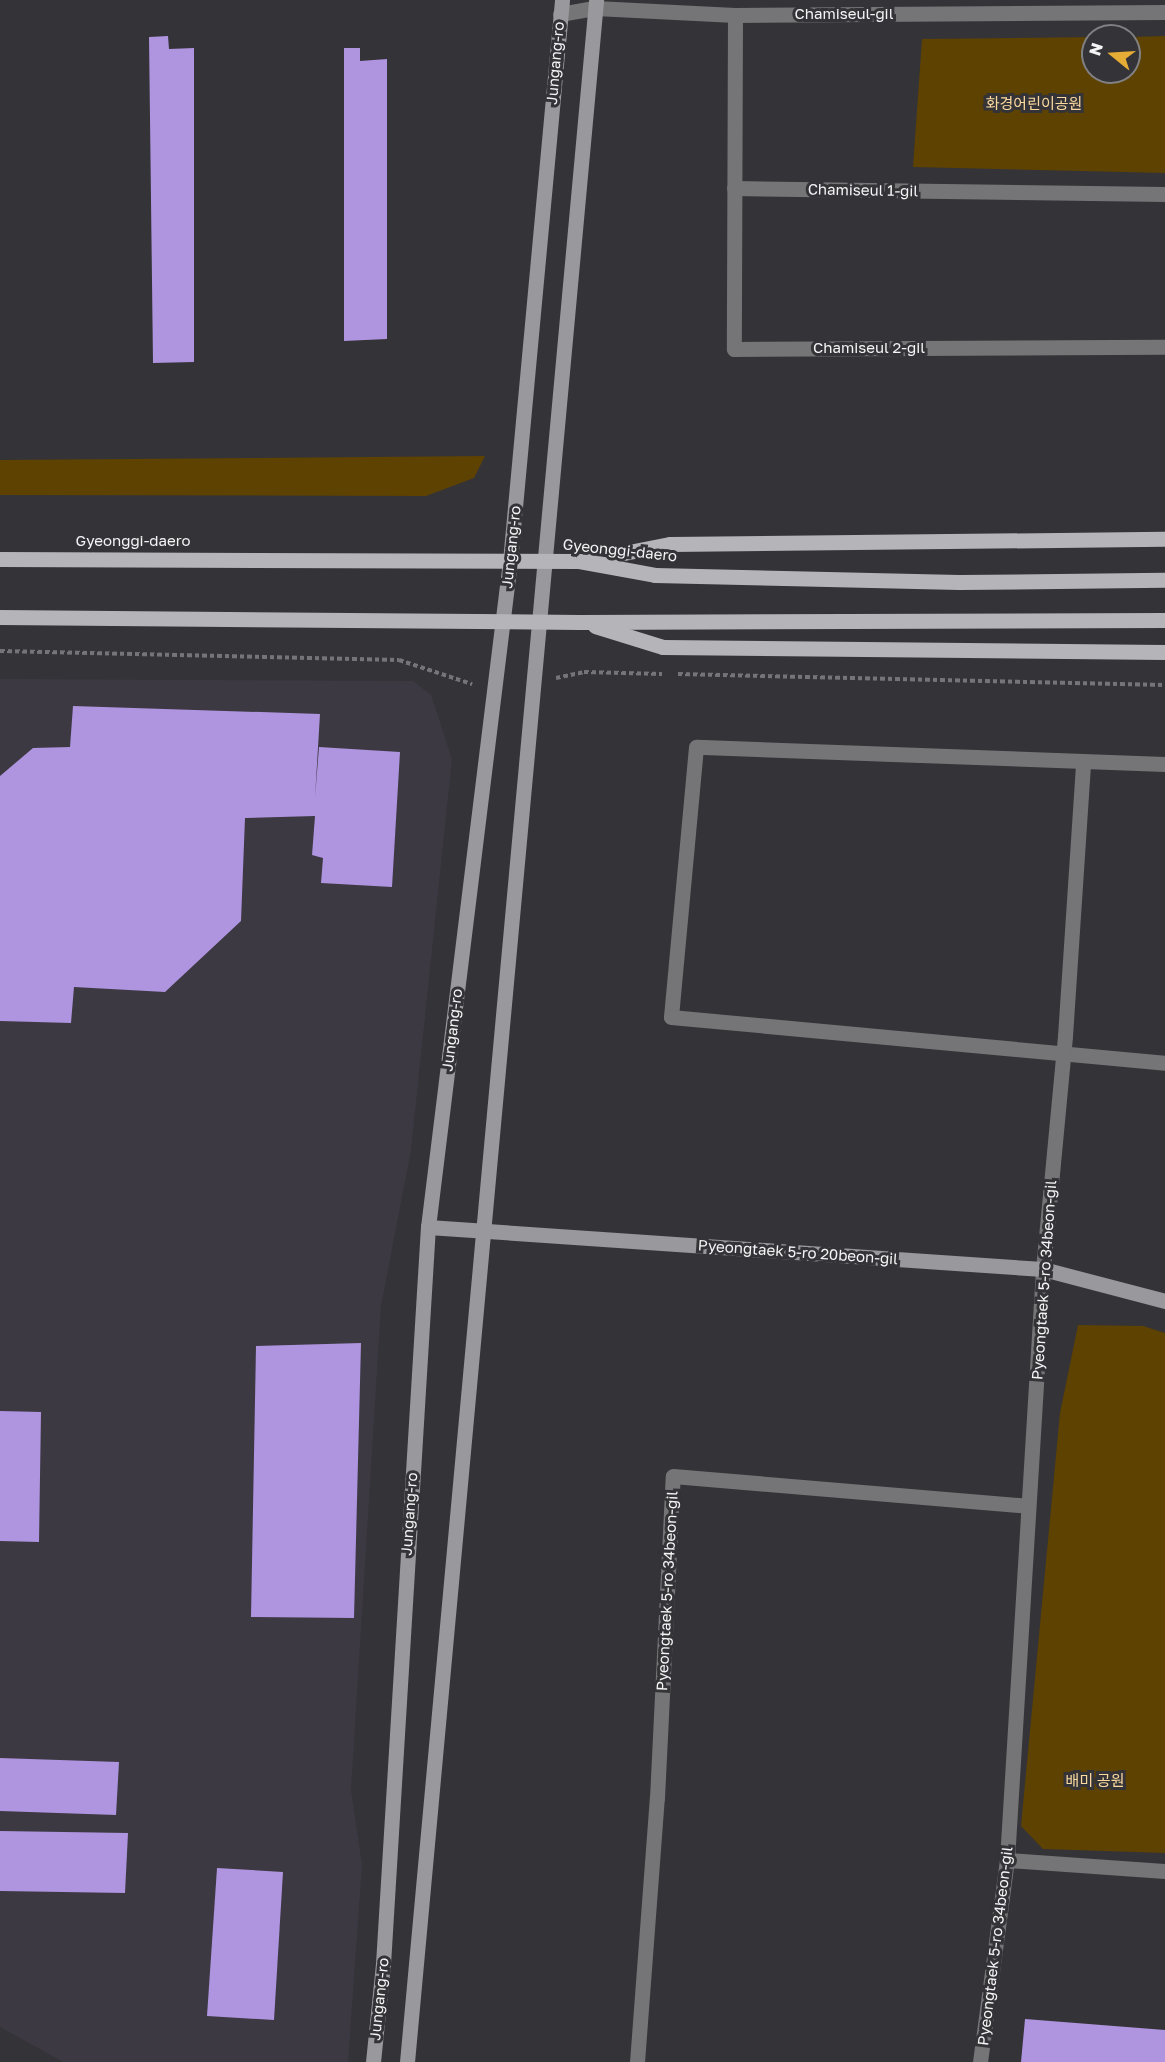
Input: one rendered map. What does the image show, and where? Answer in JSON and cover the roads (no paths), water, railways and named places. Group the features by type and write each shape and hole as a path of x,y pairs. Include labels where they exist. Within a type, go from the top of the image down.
{"main road":[{"path":"406,2062 595,4"},
{"name":"Jungang-ro","path":"373,2062 383,1964 428,1227 510,561 561,7"},
{"path":"579,561 670,544 1165,539"},
{"name":"Gyeonggi-daero","path":"0,559 579,561 655,575 959,582 1165,580"},
{"path":"0,617 580,622 1165,620"},
{"path":"580,622 663,647 1165,652"},
{"name":"Pyeongtaek 5-ro 20beon-gil","path":"428,1227 1043,1269 1165,1301"}],"street":[{"name":"Chamiseul-gil","path":"561,7 595,4 735,15 1165,12"},
{"path":"734,188 735,15"},
{"name":"Chamiseul 1-gil","path":"734,188 1165,194"},
{"name":"Chamiseul 2-gil","path":"734,188 734,349 1165,347"},
{"path":"1165,764 1083,763 696,747 671,1017 1165,1063"},
{"name":"Pyeongtaek 5-ro 34beon-gil","path":"980,2062 1007,1860 1043,1269 1063,1053 1083,763"},
{"name":"Pyeongtaek 5-ro 34beon-gil","path":"637,2062 657,1798 673,1476 1028,1506"},
{"path":"1007,1860 1165,1871"}],"park label":[{"name":"화경어린이공원","path":"1034,104"},
{"name":"배미 공원","path":"1095,1781"}]}
